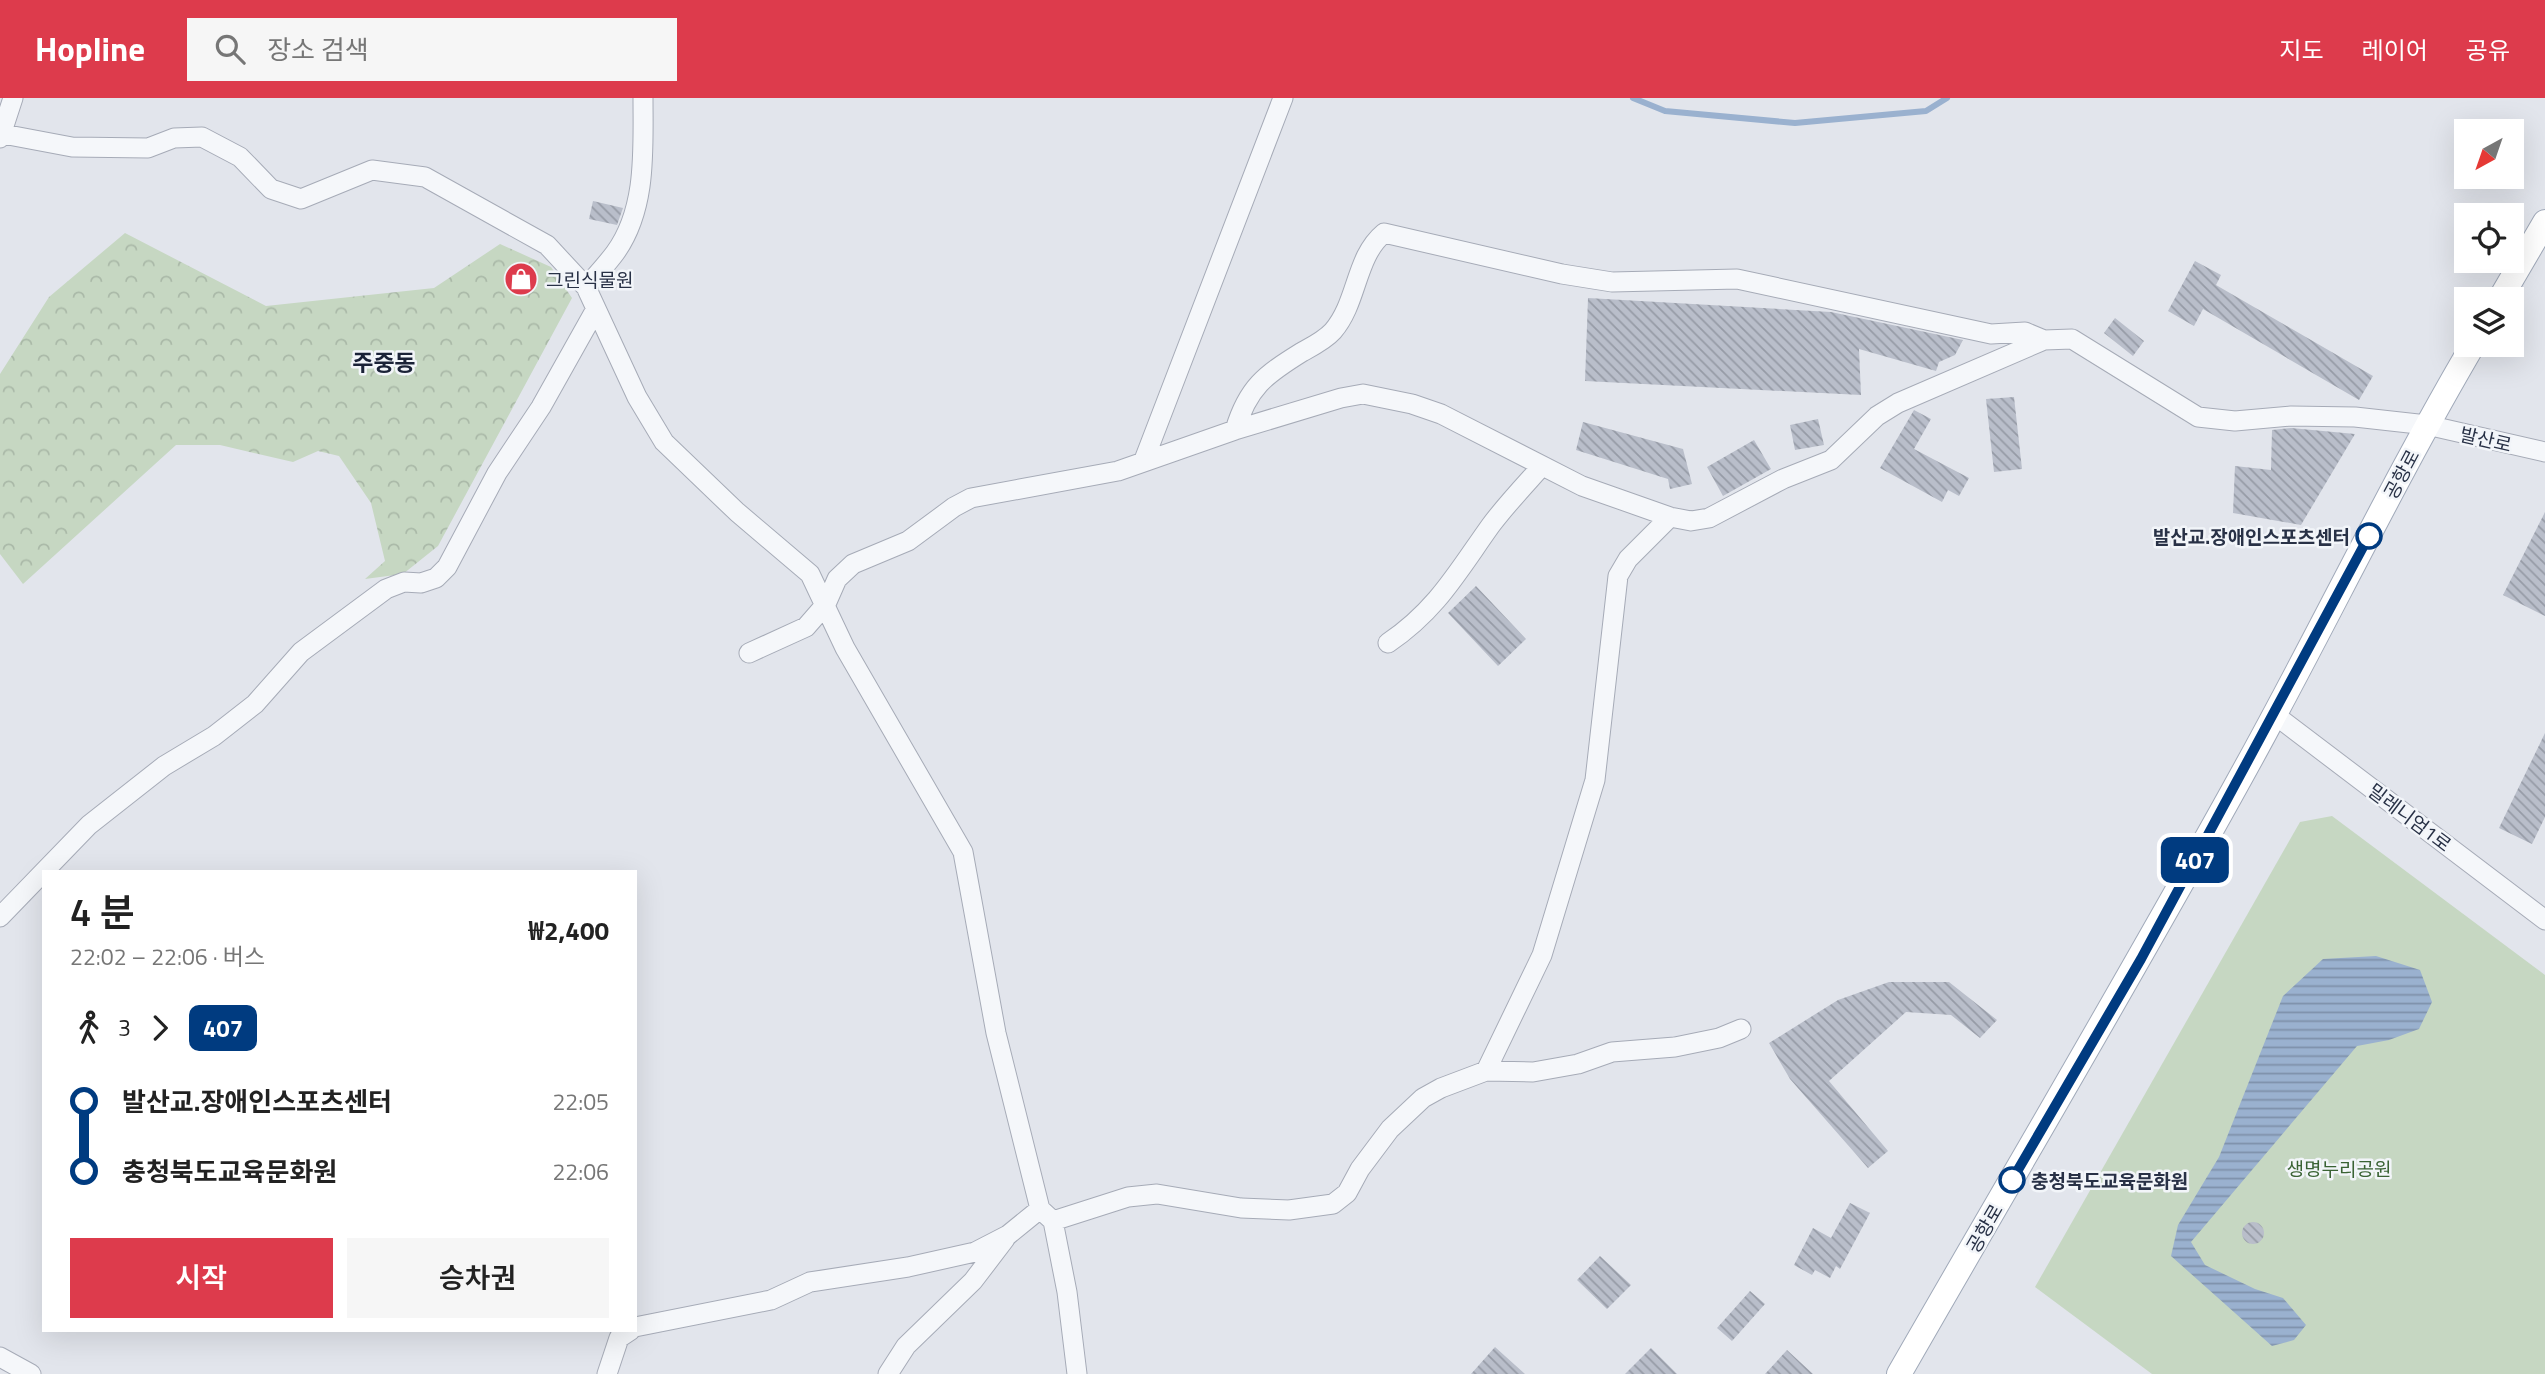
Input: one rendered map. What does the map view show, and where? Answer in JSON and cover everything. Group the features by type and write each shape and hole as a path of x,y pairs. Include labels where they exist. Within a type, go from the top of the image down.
{"main road":[{"path":"2507,287 2545,222"},
{"name":"공항로","path":"1899,1372 2141,959 2466,357"}],"street":[{"path":"13,98 2,136 72,148 148,148 174,138 202,138 240,157 271,189 300,199 372,170 425,177 547,245 586,287 637,397 664,442 737,512 810,574 845,648 963,852 996,1033 1067,1292 1077,1374"},
{"path":"586,287 616,251 634,214 641,178 643,98"},
{"path":"1144,460 1283,98"},
{"name":"발산로","path":"1235,430 1241,408 1254,387 1271,371 1329,336 1344,318 1371,244 1384,233 1562,274 1612,282 1737,279 1991,334 2025,332 2044,340 2072,339 2197,417 2235,421 2291,416 2355,417 2427,425 2545,452"},
{"path":"45,870 89,825 164,766 214,736 256,704 301,652 386,589 404,582 421,583 436,578 442,572 490,485 541,407 596,309"},
{"path":"749,653 806,627 826,604 837,579 853,564 908,541 954,507 971,498 1118,471 1235,430 1340,398 1363,394 1412,404 1441,414 1582,486 1670,517 1691,521 1709,518 1783,479 1830,460 1877,416 1898,403 2044,340"},
{"path":"1388,643 1417,624 1436,603 1460,574 1492,524 1541,467"},
{"path":"1486,1071 1542,955 1595,780 1618,576 1628,559 1670,517"},
{"name":"밀레니엄1로","path":"2275,715 2545,920"},
{"path":"0,917 42,874"},
{"path":"637,1328 690,1314 771,1300 810,1282 908,1267 975,1252 1046,1215 1128,1197 1157,1194 1241,1208 1289,1210 1333,1204 1347,1193 1360,1169 1390,1129 1423,1098 1486,1071 1533,1072 1578,1064 1612,1052 1675,1047 1719,1038 1741,1029"},
{"path":"888,1374 906,1346 973,1280 1008,1235"},
{"path":"607,1374 619,1338 628,1332"},
{"path":"0,1357 31,1374"}],"green space":[{"path":"125,233 266,306 434,288 500,244 551,267 572,298 438,546 403,574 365,579 385,561 371,503 339,456 318,451 293,462 220,445 176,445 23,584 0,554 0,374 49,297"},
{"name":"생명누리공원","path":"2332,816 2545,975 2545,1374 2152,1374 2035,1287 2300,822"}],"water":[{"path":"2376,956 2420,970 2432,1002 2419,1029 2389,1040 2357,1046 2191,1242 2205,1265 2255,1289 2283,1298 2306,1325 2294,1340 2272,1346 2171,1256 2178,1225 2219,1157 2283,996 2323,959"}],"building":[{"path":"593,201 623,208 617,225 589,219"},
{"path":"2195,261 2221,275 2216,285 2373,376 2359,400 2203,309 2194,326 2168,311"},
{"path":"1588,298 1831,312 1963,340 1955,355 1939,362 1936,371 1859,349 1861,395 1585,381"},
{"path":"2115,318 2144,341 2133,356 2104,333"},
{"path":"2014,397 2022,469 1994,472 1986,399"},
{"path":"1914,410 1931,419 1914,449 1969,478 1959,496 1948,490 1942,502 1880,468"},
{"path":"1818,419 1824,445 1795,450 1790,425"},
{"path":"1583,422 1683,449 1692,484 1670,489 1668,479 1576,450"},
{"path":"2291,428 2355,434 2301,525 2233,513 2235,466 2271,470 2272,430"},
{"path":"1754,440 1771,469 1723,496 1707,467"},
{"path":"2545,512 2545,616 2503,595"},
{"path":"1476,586 1526,639 1498,666 1448,613"},
{"path":"2545,733 2545,817 2532,844 2499,828"},
{"path":"1889,982 1949,982 1997,1020 1980,1038 1951,1015 1906,1012 1829,1081 1888,1151 1868,1168 1790,1079 1769,1043 1838,1000"},
{"path":"1850,1203 1870,1213 1840,1269 1836,1266 1830,1278 1815,1270 1812,1275 1794,1265 1813,1228 1831,1238"},
{"path":"2253,1222 2261,1225 2264,1233 2261,1241 2253,1244 2245,1241 2242,1233 2245,1225"},
{"path":"1600,1256 1631,1285 1607,1309 1577,1280"},
{"path":"1750,1291 1765,1304 1732,1341 1717,1328"},
{"path":"1495,1347 1525,1374 1471,1374"},
{"path":"1651,1348 1677,1374 1625,1374"},
{"path":"1787,1350 1813,1374 1765,1374"}],"waterway":[{"path":"1633,98 1665,111 1795,123 1926,111 1947,98"}],"bus line":[{"name":"407","path":"2012,1180 2141,959 2275,715 2369,536"}],"place":[{"name":"그린식물원","path":"521,279"},
{"name":"발산교.장애인스포츠센터","path":"2369,536"},
{"name":"충청북도교육문화원","path":"2012,1180"}],"district":[{"name":"주중동","path":"384,362"}]}
